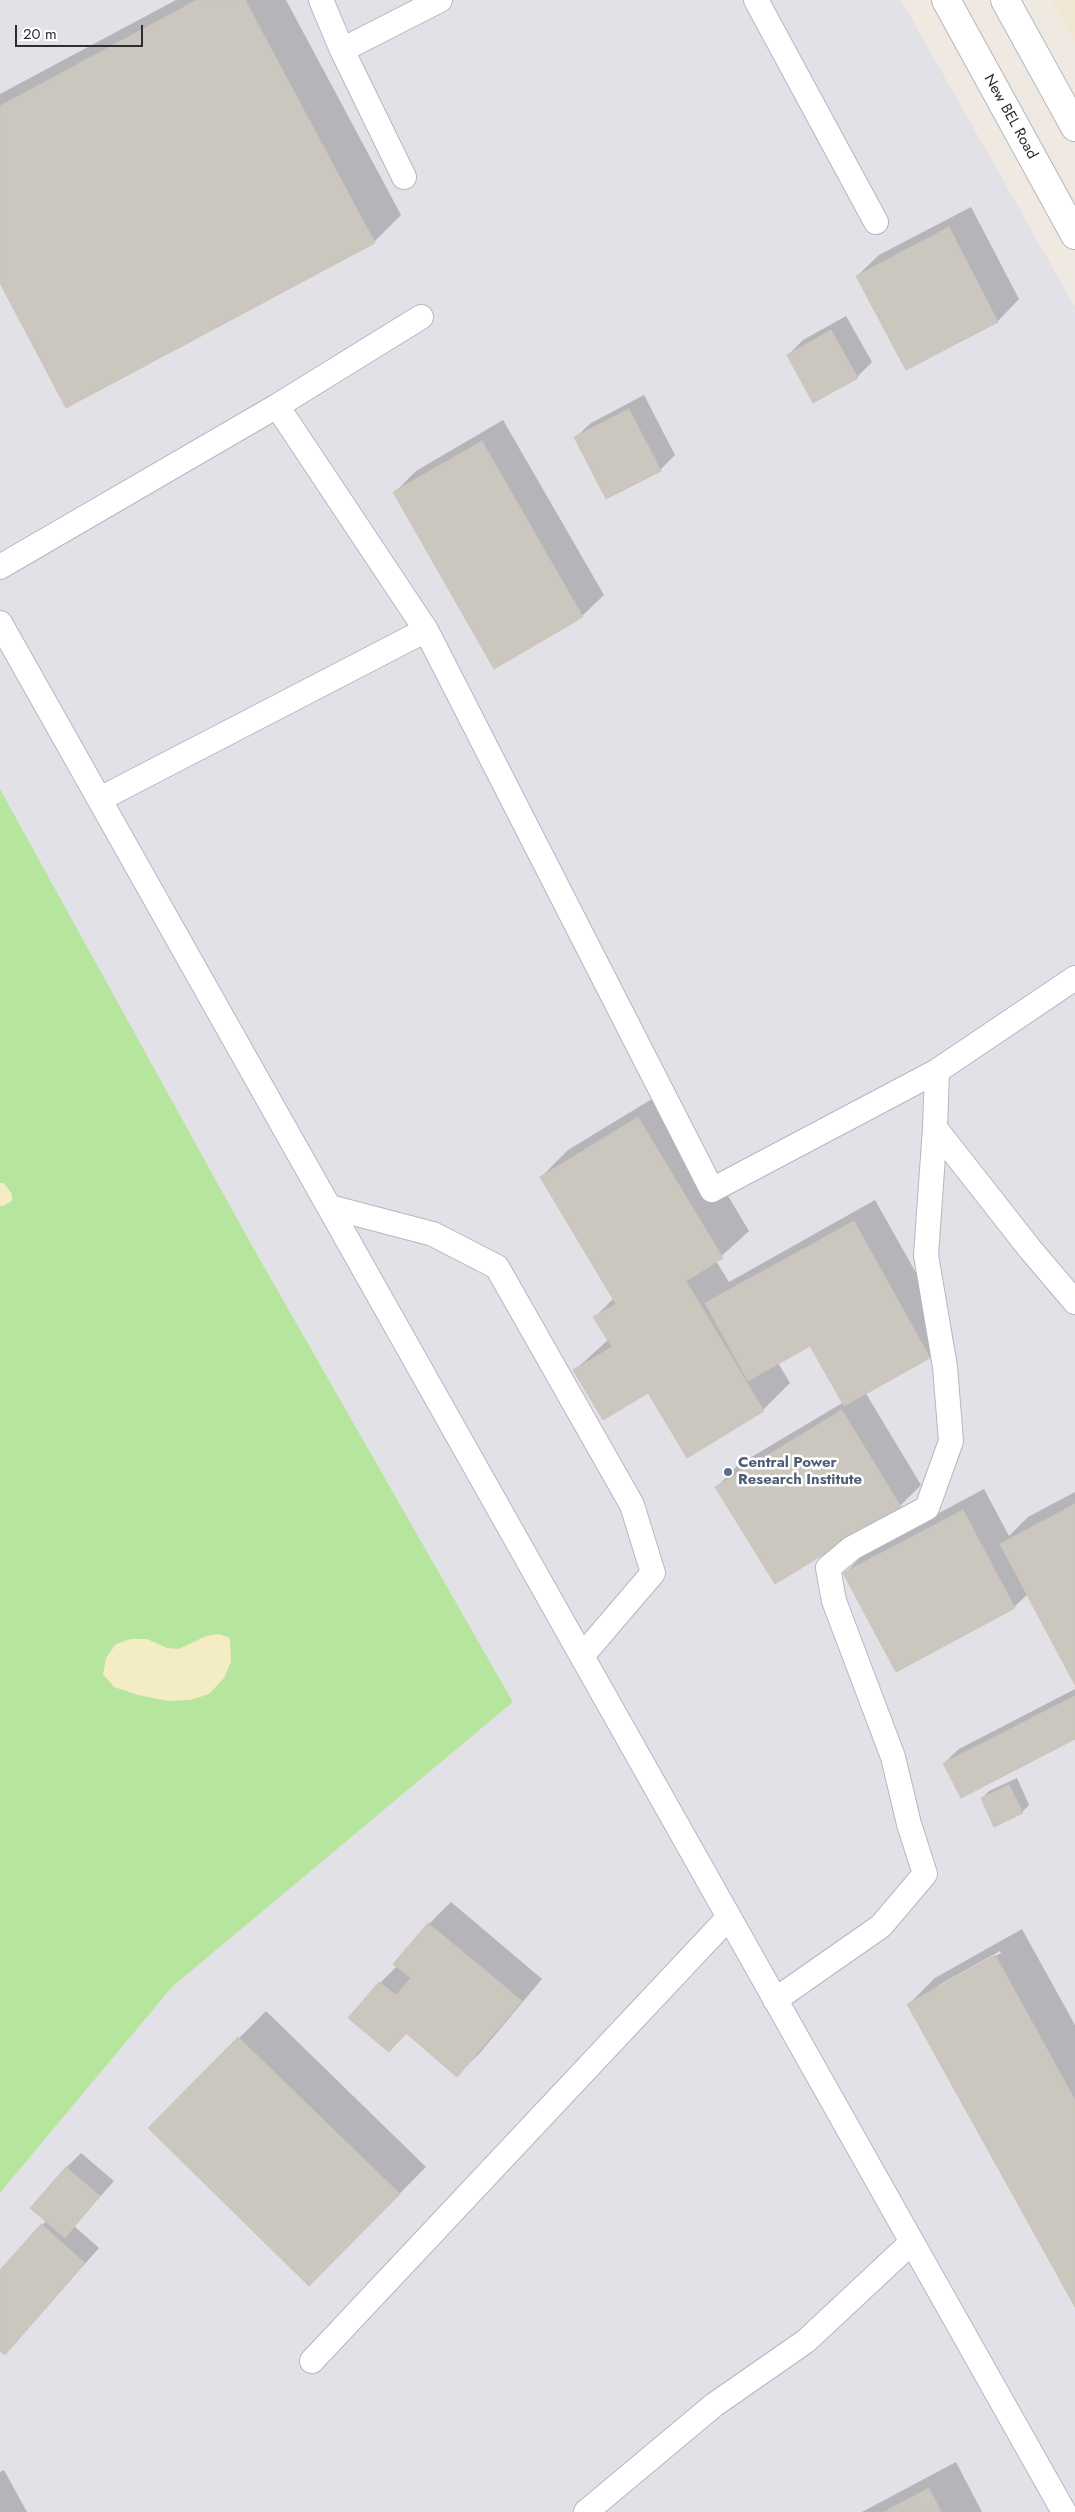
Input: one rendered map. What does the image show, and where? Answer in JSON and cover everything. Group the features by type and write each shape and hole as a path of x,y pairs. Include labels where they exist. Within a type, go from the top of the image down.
{"main road":[{"name":"New BEL Road","path":"946,0 1075,235"},
{"path":"1005,0 1075,127"}],"lane":[{"path":"321,0 342,50 404,177"},
{"path":"342,50 440,0"},
{"path":"756,0 876,222"},
{"path":"0,567 277,406 422,317"},
{"path":"277,406 426,630 712,1190 937,1071 1075,978"},
{"path":"0,623 1064,2512"},
{"path":"100,799 426,630"},
{"path":"775,2000 881,1926 925,1874 909,1824 893,1757 834,1601 828,1568 852,1548 927,1508 951,1441 945,1367 926,1255 936,1128 937,1071"},
{"path":"936,1128 1030,1249 1075,1302"},
{"path":"330,1207 433,1234 497,1267 632,1505 653,1574 582,1656"},
{"path":"312,2361 729,1917"},
{"path":"586,2512 714,2405 806,2341 912,2242"}],"shaded area":[{"name":"Central Power Research Institute","path":"0,0 901,0 1075,307 1075,2512 0,2512 0,2193 172,1987 513,1702 250,1242 0,789"},
{"path":"1052,0 1075,0 1075,41"}],"green space":[{"path":"0,789 250,1242 513,1702 172,1987 0,2193"}],"sand":[{"path":"0,1183 4,1183 12,1194 12,1201 3,1206 0,1206"},
{"path":"219,1634 230,1638 231,1662 224,1678 209,1694 191,1700 168,1701 138,1695 114,1687 103,1674 106,1658 116,1644 131,1639 147,1639 167,1648 179,1649 206,1636"}],"building":[{"path":"197,0 245,0 375,243 66,408 0,283 0,106"},
{"path":"949,227 998,322 906,370 856,276"},
{"path":"831,330 858,378 813,403 787,355"},
{"path":"629,409 661,471 606,499 574,437"},
{"path":"482,441 583,617 494,669 393,492"},
{"path":"638,1117 723,1258 686,1281 764,1411 687,1458 648,1393 603,1420 573,1370 612,1347 593,1317 616,1304 540,1177"},
{"path":"854,1221 930,1358 844,1406 810,1346 748,1381 705,1303"},
{"path":"842,1410 901,1507 775,1584 715,1487"},
{"path":"1075,1504 1075,1685 1000,1544"},
{"path":"963,1510 1015,1608 896,1672 843,1573"},
{"path":"1075,1696 1075,1739 961,1798 943,1763"},
{"path":"1009,1785 1023,1813 994,1827 981,1798"},
{"path":"428,1923 522,2001 457,2077 406,2033 389,2052 348,2018 379,1982 396,1995 411,1978 393,1964"},
{"path":"995,1955 1075,2100 1075,2307 907,2004"},
{"path":"238,2037 400,2194 309,2286 148,2128"},
{"path":"66,2167 100,2196 65,2238 30,2208"},
{"path":"41,2224 85,2263 5,2355 0,2351 0,2270"},
{"path":"929,2488 941,2512 884,2512"}],"place":[{"name":"Central Power Research Institute","path":"728,1472"}]}
